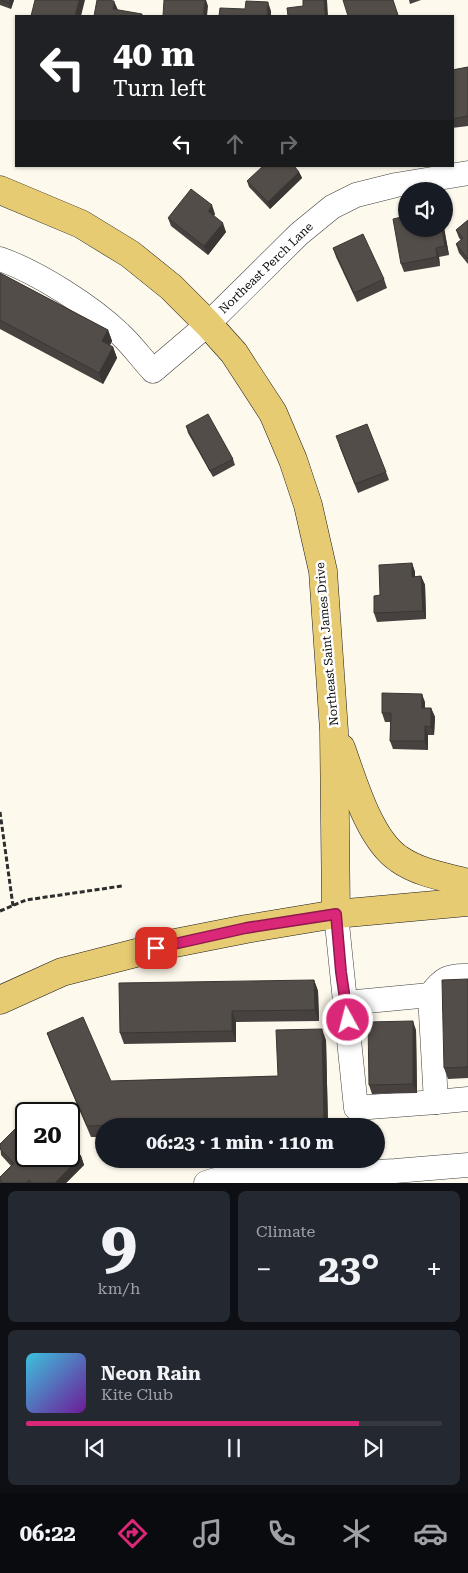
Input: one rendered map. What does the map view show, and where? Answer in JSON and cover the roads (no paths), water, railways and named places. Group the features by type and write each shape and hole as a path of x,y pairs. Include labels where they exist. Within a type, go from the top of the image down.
{"main road":[{"name":"Northeast Saint James Drive","path":"0,190 80,224 130,254 171,287 234,353 272,413 293,460 308,504 323,571 334,732 336,914"},
{"path":"334,732 376,835 398,859 430,874 468,883"},
{"path":"0,1000 62,972 246,928 336,914 468,902"}],"street":[{"name":"Northeast Perch Lane","path":"0,259 12,263 62,291 104,320 122,335 153,371 208,324 299,234 332,207 356,195 388,187 468,173"},
{"path":"336,914 356,1108 468,1099"},
{"path":"436,1102 430,995 440,982 454,975 468,976"},
{"path":"346,1003 430,995"},
{"path":"206,1183 215,1180 396,1177 468,1165"}]}
